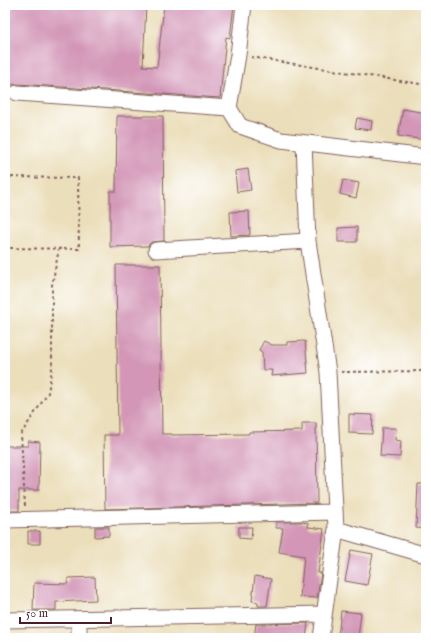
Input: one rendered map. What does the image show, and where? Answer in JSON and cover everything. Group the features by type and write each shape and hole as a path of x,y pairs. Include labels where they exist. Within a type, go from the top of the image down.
{"street":[{"path":"244,5 238,55 229,108 240,126 281,140 426,157"},
{"path":"17,93 229,108"},
{"path":"304,143 308,241 328,372 336,529 321,638"},
{"path":"156,250 308,241"},
{"path":"5,520 335,512"},
{"path":"336,529 426,555"},
{"path":"5,620 324,614"},
{"path":"79,619 79,638"}],"path":[{"path":"238,55 426,85"},
{"path":"5,177 78,178 79,249 5,248"},
{"path":"25,519 21,434 48,393 52,368 52,286 59,249"},
{"path":"328,372 426,371"}],"building":[{"path":"5,5 146,5 143,66 157,67 164,5 234,5 230,38 226,37 220,98 18,84 5,85"},
{"path":"403,109 426,113 426,140 398,136"},
{"path":"117,116 163,116 164,241 151,242 148,246 110,247 110,191 116,191"},
{"path":"357,118 372,121 371,130 355,128"},
{"path":"248,169 251,190 237,192 235,171"},
{"path":"343,180 359,183 356,198 340,194"},
{"path":"249,211 250,235 231,236 230,212"},
{"path":"357,227 357,242 338,242 338,228"},
{"path":"116,265 160,265 162,434 249,434 249,432 302,431 302,423 316,423 317,503 105,509 104,435 118,435"},
{"path":"264,341 272,345 287,345 287,342 305,341 308,373 271,376 272,370 263,370 262,352 259,350"},
{"path":"349,414 373,415 372,434 349,433"},
{"path":"382,428 396,428 395,440 401,441 400,457 380,456"},
{"path":"28,441 40,442 39,490 19,490 19,511 5,511 5,446 28,446"},
{"path":"418,484 426,484 426,529 416,528"},
{"path":"276,522 308,523 308,527 324,529 318,573 321,573 317,598 300,597 304,556 279,552 283,528 276,528"},
{"path":"95,527 109,527 109,536 95,537"},
{"path":"239,527 252,527 251,539 239,538"},
{"path":"28,531 40,531 40,544 28,544"},
{"path":"351,550 373,554 367,585 345,581"},
{"path":"255,576 271,579 267,606 258,606 258,602 252,601"},
{"path":"95,577 96,600 56,602 56,610 33,610 34,583 68,584 68,578"},
{"path":"341,611 361,613 358,638 338,637"},
{"path":"308,623 306,638 254,637 256,624"}]}
